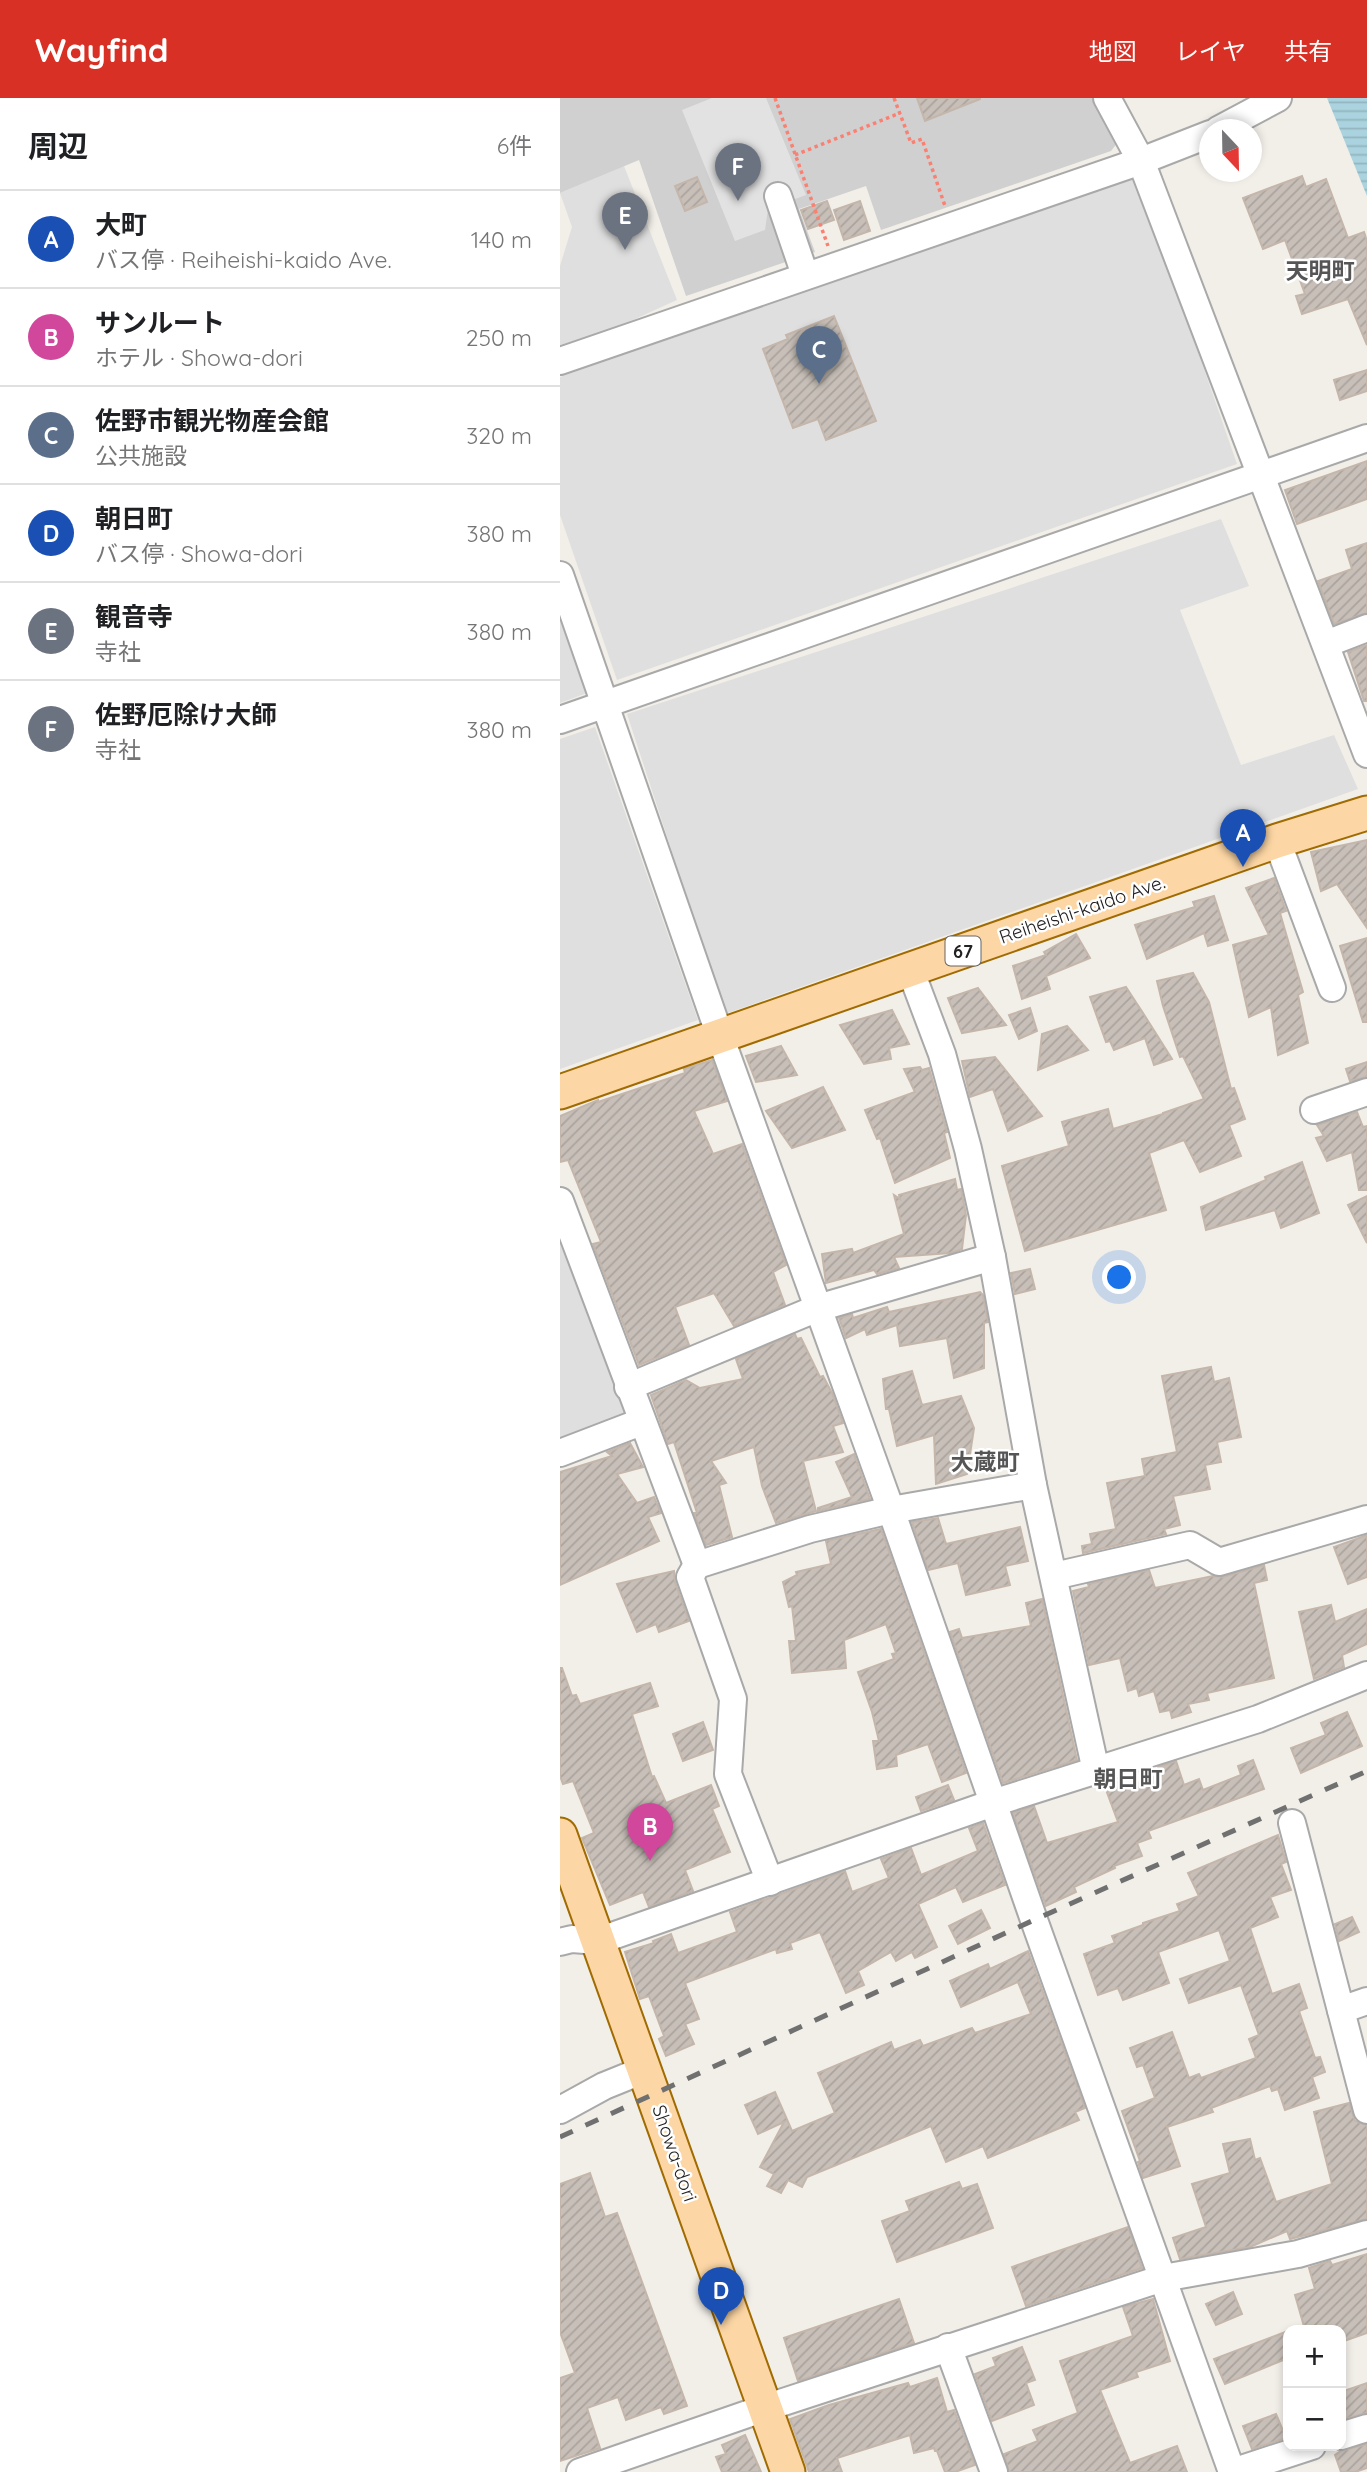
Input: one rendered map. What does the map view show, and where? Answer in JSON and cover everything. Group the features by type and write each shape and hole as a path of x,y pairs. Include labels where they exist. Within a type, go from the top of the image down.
{"main road":[{"name":"Reiheishi-kaido Ave.","path":"560,1092 1277,841 1367,813"},
{"name":"Showa-dori","path":"560,1835 789,2472"}],"street":[{"path":"1107,98 1140,160 1367,754"},
{"path":"1239,119 1278,98"},
{"path":"560,361 1199,138"},
{"path":"778,196 806,275"},
{"path":"560,720 1367,438"},
{"path":"560,575 720,1036 1232,2472 1297,2451"},
{"path":"1326,644 1367,628"},
{"path":"1277,841 1332,988"},
{"path":"910,969 942,1054 968,1149 992,1257 1032,1485 1096,1771"},
{"path":"1314,1110 1367,1092"},
{"path":"560,1201 697,1565"},
{"path":"628,1387 818,1308 992,1257"},
{"path":"560,1452 642,1422"},
{"path":"770,1882 728,1774 733,1699 690,1577 697,1565 810,1529 891,1510 1032,1485"},
{"path":"1054,1576 1190,1545 1219,1562 1367,1519"},
{"path":"560,1942 572,1939 598,1941 993,1803 1258,1719 1367,1675"},
{"path":"1292,1823 1366,2104"},
{"path":"1341,2010 1367,2001"},
{"path":"560,2110 646,2069"},
{"path":"580,2472 948,2347 1163,2278 1298,2254 1367,2234"},
{"path":"948,2347 994,2472"},
{"path":"1346,2434 1367,2428"}],"path":[{"path":"775,98 835,264"},
{"path":"894,98 911,143 922,139 952,225"},
{"path":"795,155 900,113"}],"shaded area":[{"path":"560,98 1096,98 1118,142 1111,151 881,230 866,186 799,209 815,252 686,296 639,160 560,193"},
{"path":"712,98 766,98 806,195 768,209 765,230 735,241 682,110"},
{"path":"624,166 677,300 560,353 560,266 572,227 560,193"},
{"path":"1137,176 1237,464 617,680 560,515 560,377"},
{"path":"1221,519 1249,586 1180,610 1241,765 1334,735 1358,789 725,1014 627,714"},
{"path":"560,619 587,693 560,703"},
{"path":"595,727 698,1020 560,1069 560,739"},
{"path":"560,1239 628,1415 560,1441"}],"water":[{"path":"1327,98 1367,98 1367,196"}],"building":[{"path":"917,98 980,98 980,99 925,121"},
{"path":"1302,176 1306,187 1326,179 1348,238 1364,232 1367,241 1367,345 1348,299 1302,314 1296,296 1305,294 1285,240 1263,249 1243,198"},
{"path":"697,177 707,202 685,211 675,186"},
{"path":"827,201 834,220 808,229 801,210"},
{"path":"860,201 870,231 844,240 834,210"},
{"path":"834,316 876,421 826,440 818,419 793,428 763,349 788,339 786,335"},
{"path":"1367,370 1367,391 1340,400 1334,380"},
{"path":"1367,461 1367,499 1297,524 1285,490"},
{"path":"1367,543 1367,613 1334,624 1318,581 1352,569 1346,550"},
{"path":"1367,645 1367,701 1364,701 1348,652"},
{"path":"1367,840 1367,928 1337,884 1321,891 1311,852"},
{"path":"1274,878 1286,911 1280,913 1303,992 1298,995 1308,1043 1278,1055 1271,1007 1249,1017 1233,945 1269,935 1246,888"},
{"path":"1214,896 1228,940 1208,946 1204,933 1147,959 1135,925 1195,907 1193,902"},
{"path":"1076,934 1090,958 1046,976 1050,989 1022,999 1013,966 1046,955 1044,952"},
{"path":"1367,938 1367,1022 1363,1022 1340,946"},
{"path":"1193,973 1209,1002 1231,1089 1234,1088 1245,1119 1229,1125 1241,1156 1200,1172 1184,1140 1149,1153 1166,1210 1025,1251 1002,1166 1069,1146 1062,1122 1108,1109 1113,1129 1204,1099 1183,1056 1180,1057 1157,981"},
{"path":"1126,987 1172,1059 1154,1065 1145,1038 1114,1050 1110,1041 1106,1042 1090,997"},
{"path":"978,988 1006,1025 962,1033 948,998"},
{"path":"1030,1008 1037,1031 1019,1039 1009,1015"},
{"path":"892,1010 909,1044 889,1048 891,1059 864,1064 840,1025"},
{"path":"1067,1026 1088,1050 1038,1070 1042,1034"},
{"path":"781,1046 797,1075 756,1082 746,1056"},
{"path":"995,1057 1042,1116 1008,1131 993,1089 970,1097 962,1061"},
{"path":"712,1060 727,1101 694,1111 713,1154 742,1144 786,1265 773,1272 785,1305 734,1326 714,1293 675,1307 689,1345 639,1365 593,1244 601,1242 568,1160 560,1162 560,1116 598,1100 685,1073 684,1069"},
{"path":"1367,1062 1367,1077 1350,1081 1346,1069"},
{"path":"920,1067 922,1070 929,1068 947,1132 944,1133 950,1158 895,1183 880,1138 877,1139 865,1110 915,1092 904,1069"},
{"path":"823,1087 845,1130 792,1148 766,1111"},
{"path":"1357,1112 1363,1127 1367,1126 1367,1190 1359,1190 1352,1152 1327,1161 1316,1138 1324,1136 1317,1125"},
{"path":"1302,1162 1319,1213 1281,1228 1275,1210 1206,1230 1201,1207"},
{"path":"955,1179 957,1190 961,1189 966,1215 962,1249 951,1253 894,1257 899,1268 877,1274 874,1270 826,1283 822,1254 852,1249 853,1253 904,1234 894,1195 900,1199 899,1195"},
{"path":"1367,1196 1367,1243 1348,1205"},
{"path":"1030,1269 1035,1289 1015,1294 1011,1273"},
{"path":"980,1292 983,1295 988,1322 984,1323 984,1368 954,1378 947,1338 900,1346 897,1325 867,1335 865,1329 846,1338 839,1318 852,1314 853,1318 887,1307 889,1312"},
{"path":"795,1334 797,1339 801,1338 820,1377 823,1376 832,1393 843,1423 833,1426 843,1452 803,1461 816,1511 776,1523 762,1486 754,1447 711,1461 726,1483 719,1485 732,1537 706,1545 674,1442 668,1444 651,1395 686,1380 700,1388 743,1379 736,1359"},
{"path":"1211,1367 1214,1382 1229,1378 1241,1437 1217,1442 1221,1462 1205,1465 1210,1489 1173,1496 1180,1525 1164,1529 1166,1534 1083,1553 1082,1546 1092,1544 1090,1534 1116,1529 1107,1483 1145,1476 1142,1459 1177,1452 1162,1376"},
{"path":"912,1371 922,1405 961,1396 974,1428 967,1474 936,1484 934,1435 897,1446 889,1409 886,1409 883,1379"},
{"path":"630,1443 643,1467 617,1474 637,1503 654,1497 661,1513 648,1517 659,1541 560,1585 560,1472 612,1456 607,1452"},
{"path":"854,1454 870,1499 818,1511 818,1508 852,1497 836,1462"},
{"path":"938,1518 946,1544 1020,1527 1028,1561 1005,1566 1010,1585 966,1595 958,1563 928,1570 912,1522"},
{"path":"881,1529 966,1773 942,1782 928,1744 896,1755 897,1766 877,1769 873,1741 879,1741 858,1672 894,1659 892,1654 896,1653 886,1624 844,1640 846,1668 792,1673 789,1641 796,1641 792,1606 789,1607 783,1582 797,1575 796,1572 831,1564 826,1541"},
{"path":"1367,1535 1367,1577 1348,1584 1334,1547"},
{"path":"1264,1565 1267,1580 1254,1583 1274,1678 1207,1693 1209,1700 1188,1704 1191,1712 1172,1718 1170,1710 1160,1712 1154,1691 1139,1696 1137,1688 1128,1691 1120,1658 1089,1665 1073,1591 1089,1587 1088,1584 1149,1570 1155,1588 1213,1576 1223,1577"},
{"path":"674,1571 675,1582 689,1621 659,1632 656,1624 637,1632 617,1584"},
{"path":"1042,1599 1077,1760 1003,1783 950,1632 959,1629 962,1638 1031,1626 1026,1603"},
{"path":"1331,1605 1335,1622 1367,1609 1367,1644 1342,1655 1344,1667 1314,1679 1299,1612"},
{"path":"560,1668 572,1696 576,1695 580,1704 650,1683 658,1706 632,1714 652,1777 654,1776 666,1803 711,1785 719,1806 712,1809 730,1852 685,1870 693,1891 649,1907 643,1892 610,1905 582,1838 594,1833 573,1781 563,1784 560,1776"},
{"path":"1347,1712 1362,1746 1301,1773 1291,1748 1326,1735 1321,1723"},
{"path":"703,1722 713,1750 683,1761 673,1734"},
{"path":"1253,1760 1264,1789 1148,1831 1151,1838 1137,1843 1142,1856 1114,1866 1115,1868 1074,1887 1076,1892 1046,1906 1013,1813 1034,1806 1047,1843 1118,1822 1105,1787 1122,1780 1125,1787 1161,1775 1158,1767 1176,1761 1184,1785 1199,1779 1203,1790 1241,1775 1238,1766"},
{"path":"948,1785 954,1800 921,1811 916,1797"},
{"path":"983,1823 1005,1885 963,1902 956,1887 918,1904 937,1947 915,1958 912,1952 896,1961 891,1952 858,1971 864,1985 846,1993 820,1932 790,1943 792,1949 777,1953 776,1949 685,1983 699,2019 685,2024 694,2044 666,2056 659,2039 664,2036 649,1996 640,1999 625,1952 654,1943 653,1941 671,1934 678,1953 737,1932 730,1912 845,1871 852,1892 889,1878 881,1859 911,1848 921,1875 978,1851 969,1828"},
{"path":"1278,1835 1286,1862 1281,1864 1291,1890 1270,1897 1278,1917 1250,1928 1272,1994 1299,1984 1307,2008 1299,2011 1315,2058 1320,2057 1325,2072 1312,2077 1319,2098 1285,2110 1278,2089 1272,2091 1270,2086 1211,2108 1213,2112 1167,2127 1180,2166 1143,2178 1138,2162 1140,2161 1122,2111 1155,2098 1143,2065 1137,2067 1130,2048 1172,2032 1189,2078 1199,2074 1201,2078 1256,2058 1249,2039 1259,2035 1241,1985 1189,2003 1180,1979 1230,1961 1219,1930 1158,1952 1169,1983 1123,2000 1118,1988 1098,1995 1084,1954 1115,1943 1112,1936 1180,1911 1177,1904 1199,1896 1188,1873"},
{"path":"981,1910 990,1928 958,1944 949,1926"},
{"path":"1352,1917 1359,1932 1339,1941 1335,1924"},
{"path":"1028,1951 1085,2108 1075,2112 1079,2120 988,2158 983,2146 946,2162 931,2126 807,2177 802,2187 788,2180 781,2193 767,2186 774,2174 760,2167 784,2122 758,2134 745,2105 775,2092 792,2131 835,2113 818,2073 891,2042 894,2050 920,2040 923,2046 972,2028 975,2033 1031,2014 1018,1982 961,2007 950,1981 988,1964 990,1969"},
{"path":"1349,2103 1355,2121 1367,2125 1367,2219 1290,2239 1287,2231 1250,2247 1180,2259 1173,2238 1206,2227 1192,2184 1230,2173 1223,2144 1250,2139 1255,2160 1260,2158 1276,2202 1332,2184 1314,2112"},
{"path":"590,2173 605,2217 617,2213 687,2406 664,2414 661,2407 626,2420 618,2397 587,2408 600,2448 560,2461 560,2378 575,2373 560,2332 560,2184"},
{"path":"959,2182 962,2189 977,2184 993,2228 897,2262 882,2221 910,2211 906,2201"},
{"path":"1128,2227 1142,2268 1026,2306 1012,2267"},
{"path":"1367,2254 1367,2333 1346,2340 1346,2325 1304,2325 1295,2295 1315,2289 1309,2268 1330,2261 1332,2265"},
{"path":"1233,2292 1242,2314 1216,2325 1206,2304"},
{"path":"899,2299 914,2343 798,2381 784,2338"},
{"path":"1153,2299 1170,2361 1136,2372 1138,2377 1100,2390 1130,2463 1177,2446 1187,2472 1009,2472 1004,2454 1038,2441 1033,2430 1078,2413 1060,2361 1133,2336 1123,2307"},
{"path":"1283,2333 1283,2360 1225,2384 1214,2359"},
{"path":"1022,2347 1035,2380 1026,2383 1034,2405 992,2421 975,2374 996,2366 993,2358"},
{"path":"937,2378 947,2412 954,2410 975,2465 955,2472 945,2472 934,2448 914,2453 910,2435 837,2458 842,2472 809,2472 790,2419 829,2405 908,2383 910,2387"},
{"path":"1367,2383 1367,2413 1346,2419 1346,2390"},
{"path":"1276,2414 1283,2431 1283,2439 1252,2449 1243,2426"},
{"path":"745,2435 761,2472 722,2472 716,2457 726,2454 722,2445"},
{"path":"1367,2444 1367,2468 1355,2472 1341,2472 1335,2455"}],"railway":[{"path":"560,2137 1367,1771"}],"place":[{"name":"佐野厄除け大師","path":"738,201"},
{"name":"観音寺","path":"625,250"},
{"name":"佐野市観光物産会館","path":"819,384"},
{"name":"大町","path":"1243,867"},
{"name":"サンルート","path":"650,1861"},
{"name":"朝日町","path":"721,2325"}],"district":[{"name":"天明町","path":"1320,270"},
{"name":"大蔵町","path":"985,1461"},
{"name":"朝日町","path":"1128,1778"}]}
